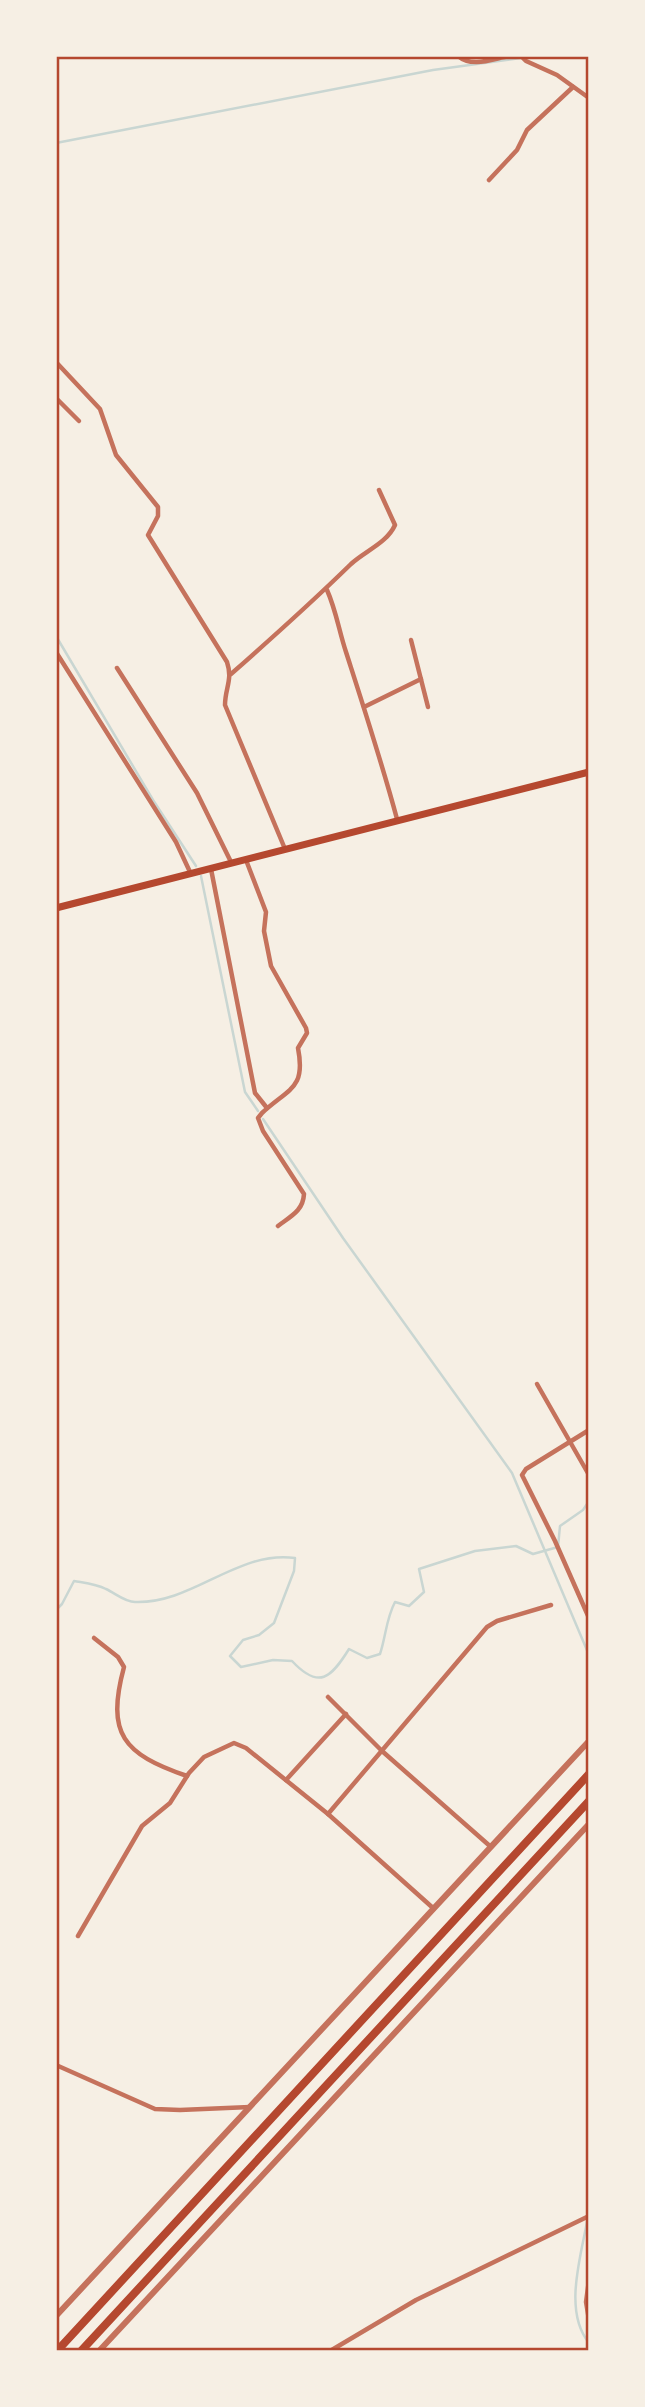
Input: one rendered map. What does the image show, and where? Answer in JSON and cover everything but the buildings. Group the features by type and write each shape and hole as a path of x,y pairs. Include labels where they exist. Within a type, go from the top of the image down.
{"highway":[{"path":"57,2351 589,1774"},
{"path":"81,2351 589,1801"}],"main road":[{"path":"56,908 589,772"}],"street":[{"path":"458,56 468,63 509,56"},
{"path":"521,56 557,75 589,98"},
{"path":"489,180 517,150 527,130 573,87"},
{"path":"56,362 100,409 116,455 158,507 158,516 148,536 227,663 231,674"},
{"path":"56,398 79,421"},
{"path":"285,849 225,705 225,695 231,674 327,590 354,562 387,537 393,529 393,517 379,490"},
{"path":"327,590 334,605 397,819"},
{"path":"411,640 428,707"},
{"path":"56,652 176,842 190,872"},
{"path":"117,668 197,793 231,862"},
{"path":"364,707 421,679"},
{"path":"245,859 266,912 264,931 271,966 307,1033 298,1048 301,1074 258,1118 304,1194 304,1203 299,1210 278,1226"},
{"path":"211,867 256,1093 267,1108"},
{"path":"537,1384 589,1475"},
{"path":"589,1430 526,1469 522,1475 589,1618"},
{"path":"328,1814 487,1627 497,1621 551,1605"},
{"path":"94,1638 118,1657 124,1667 116,1706 117,1721 126,1739 148,1761 187,1776"},
{"path":"328,1697 382,1751 491,1847"},
{"path":"286,1780 345,1714"},
{"path":"56,2316 589,1741"},
{"path":"78,1936 142,1826 170,1802 187,1776 204,1757 234,1743 246,1748 328,1814 434,1909"},
{"path":"99,2351 589,1824"},
{"path":"56,2066 155,2109 251,2106"},
{"path":"330,2351 415,2300 586,2217"},
{"path":"589,2280 586,2302 589,2320"}],"waterway":[{"path":"56,143 433,70 536,56"},
{"path":"56,636 153,800 196,866"},
{"path":"201,876 245,1092 258,1111"},
{"path":"263,1119 343,1238 512,1473 589,1655"},
{"path":"56,1610 74,1581 102,1587 131,1602 156,1600 176,1595 254,1562 295,1558 294,1571 274,1623 259,1635 243,1640 230,1656 241,1667 273,1660 292,1661 310,1675 324,1677 336,1667 349,1649 367,1658 380,1654 395,1602 409,1606 424,1592 419,1569 475,1551 516,1546 533,1554 558,1547 560,1526 583,1510 589,1501"},
{"path":"589,2210 575,2296 576,2313 589,2343"}]}
